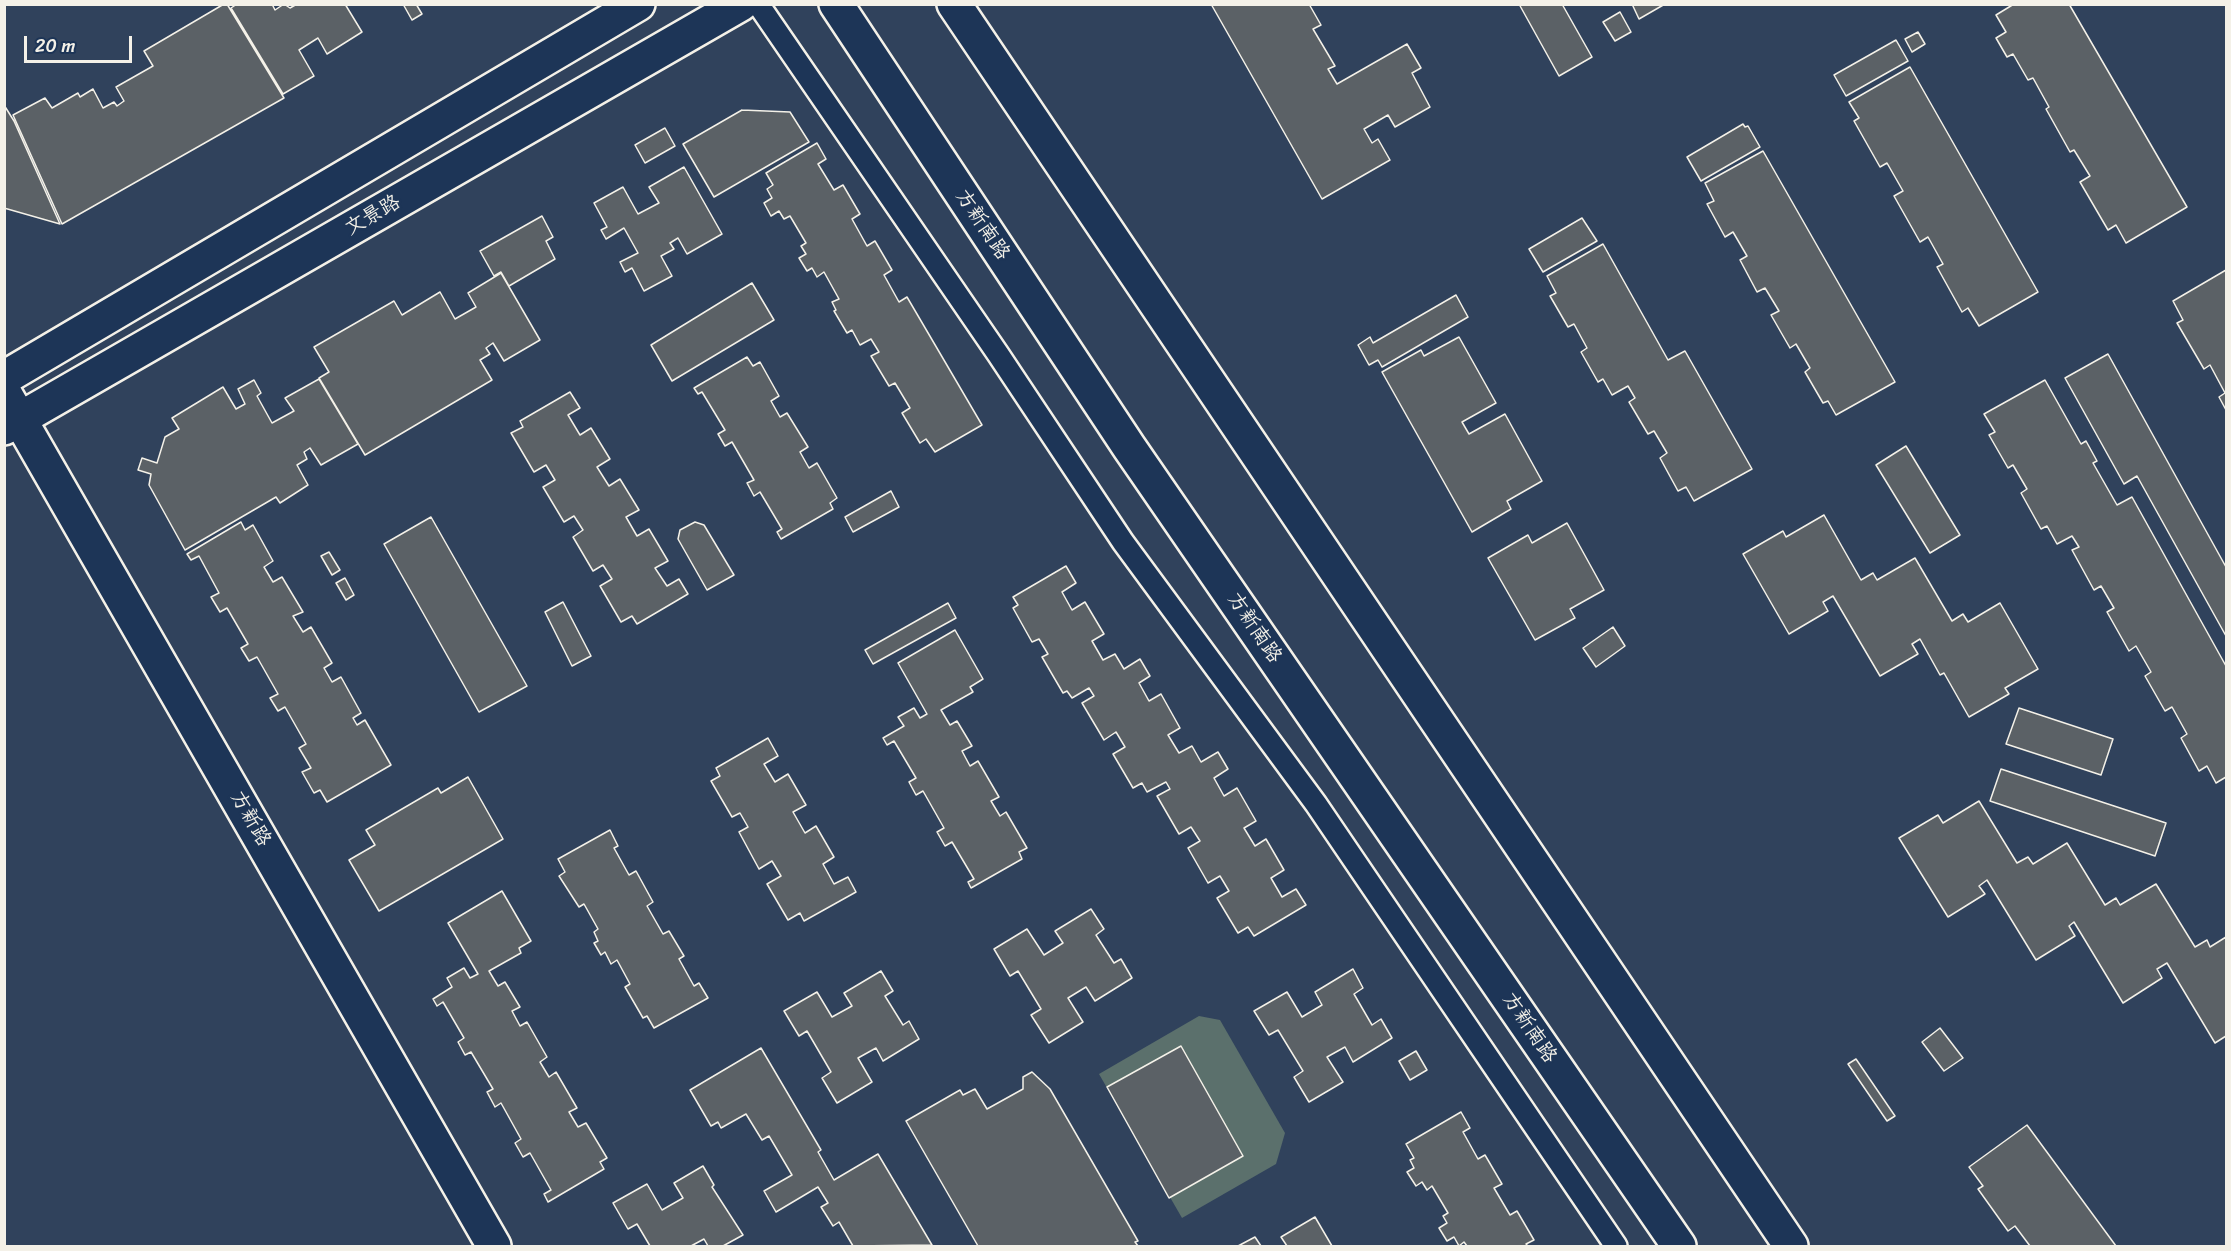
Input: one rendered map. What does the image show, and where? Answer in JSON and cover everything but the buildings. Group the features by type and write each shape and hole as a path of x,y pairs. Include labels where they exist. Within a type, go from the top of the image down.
{"main road":[{"path":"4,378 638,4"},
{"name":"文景路","path":"10,413 741,4"},
{"name":"方新南路","path":"836,4 1129,447 1679,1246"},
{"path":"954,4 1791,1246"},
{"name":"方新路","path":"10,413 494,1246"}],"lane":[{"path":"758,4 998,354 1123,542 1316,804 1616,1246"}],"green space":[{"path":"1199,1016 1220,1020 1285,1133 1276,1164 1182,1218 1099,1074"}]}
